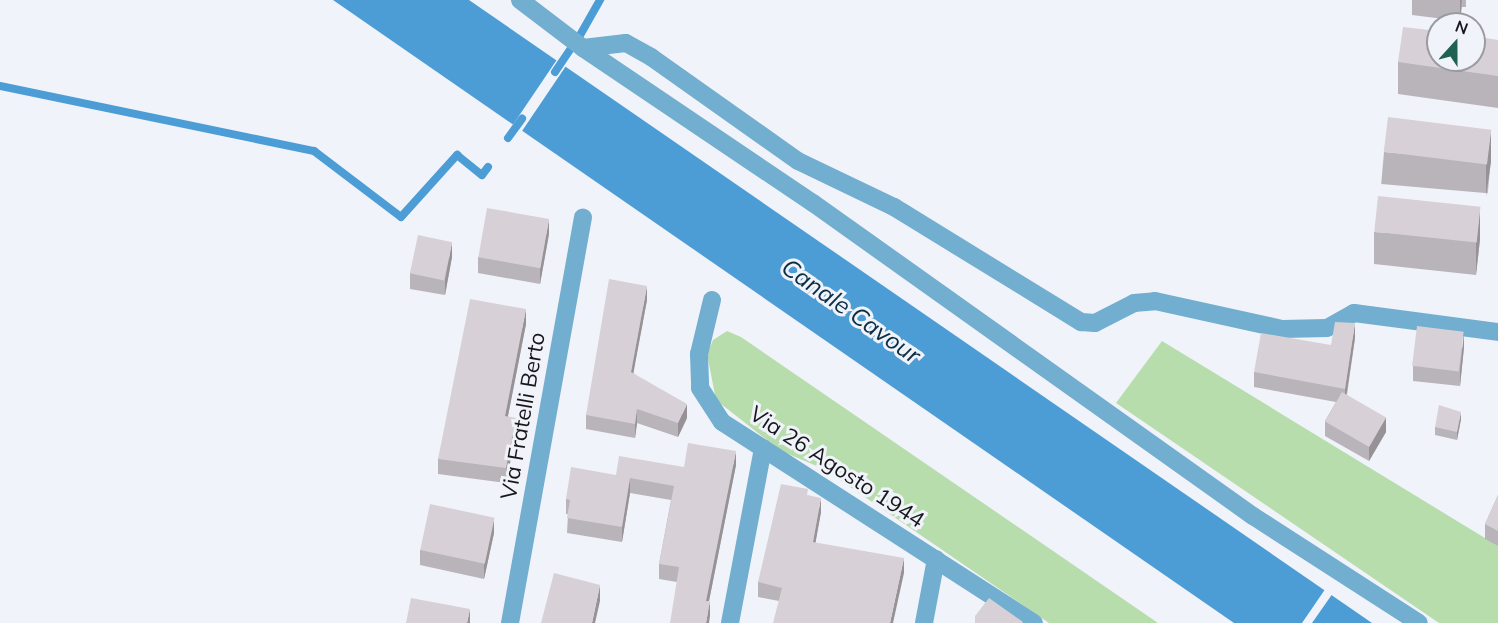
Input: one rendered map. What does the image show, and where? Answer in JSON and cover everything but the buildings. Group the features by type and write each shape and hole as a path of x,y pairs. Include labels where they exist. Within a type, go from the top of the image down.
{"street":[{"path":"520,0 583,48 813,203 1253,516 1419,623"},
{"path":"583,48 626,43 651,57 798,161 894,207 1081,322 1095,323 1134,303 1155,301 1282,329 1327,328 1354,313 1498,333"},
{"name":"Via Fratelli Berto","path":"510,623 583,218"},
{"name":"Via 26 Agosto 1944","path":"712,300 699,354 700,388 722,422 1034,623"},
{"path":"730,623 763,448"},
{"path":"924,623 936,559"}],"green space":[{"path":"727,331 741,337 1158,623 1049,623 824,469 781,451 716,400 707,354 713,340"},
{"path":"1162,341 1498,546 1498,623 1439,623 1116,403"}],"water":[{"name":"Canale Cavour","path":"333,0 469,0 1372,623 1234,623"}],"pier":[{"path":"558,58 567,64 521,133 512,127"},
{"path":"1326,588 1333,593 1312,623 1302,623"}],"waterway":[{"path":"579,37 600,0"},
{"path":"555,72 570,50"},
{"path":"0,86 314,151 401,217 457,155 482,175 488,167"},
{"path":"508,138 522,119"}]}
